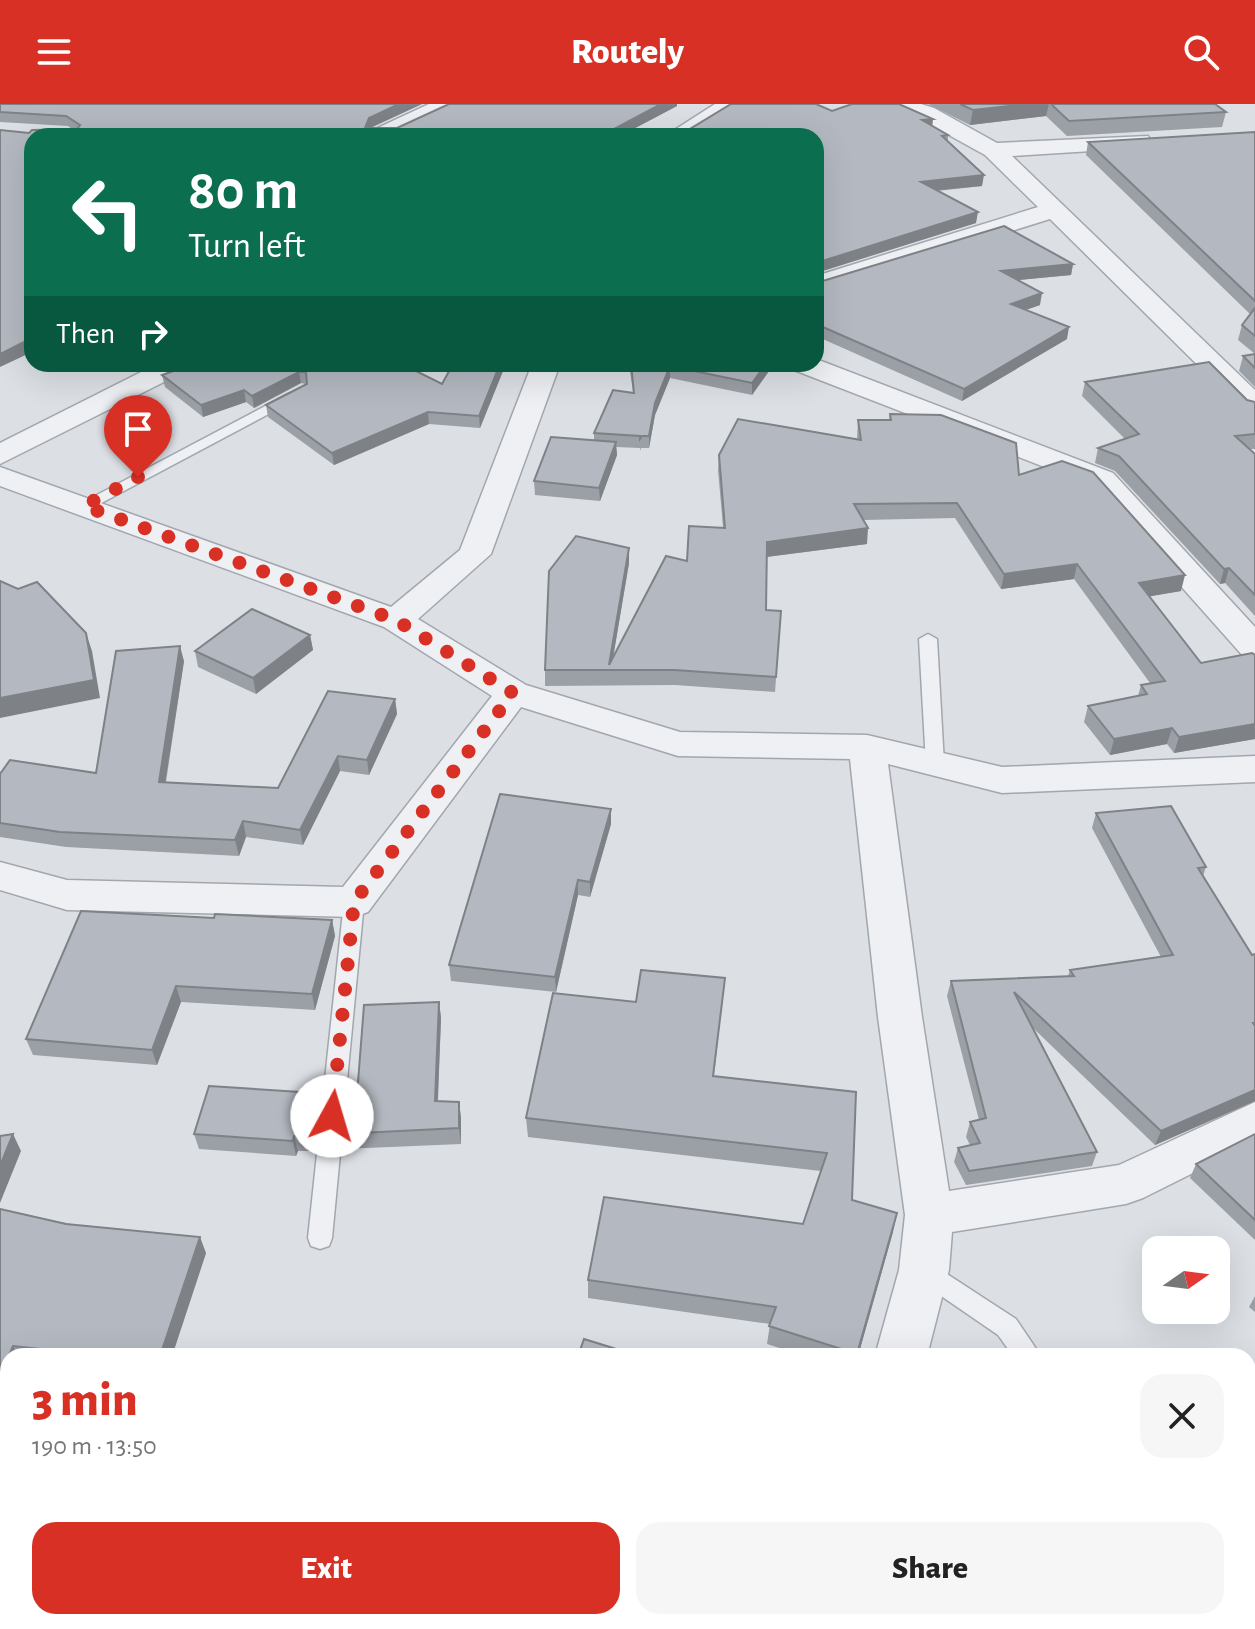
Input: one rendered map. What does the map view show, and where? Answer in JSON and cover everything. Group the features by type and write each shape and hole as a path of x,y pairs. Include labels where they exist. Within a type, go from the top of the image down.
{"street":[{"path":"396,128 446,104"},
{"path":"690,128 730,104"},
{"path":"901,104 926,113 993,150 1255,406"},
{"path":"993,150 1162,140"},
{"path":"824,282 1054,210"},
{"path":"0,455 162,372"},
{"path":"396,620 475,554 543,372"},
{"path":"824,372 1102,479 1255,648"},
{"path":"0,476 396,620 513,693 678,744 867,747 1002,780 1255,769"},
{"path":"0,876 67,895 354,902 513,693"},
{"path":"867,747 900,1017 929,1215 924,1270 903,1348"},
{"path":"929,1215 1126,1184 1255,1121"}],"lane":[{"path":"84,506 302,390"},
{"path":"928,639 935,764"},
{"path":"320,1238 354,902"},
{"path":"924,1270 1007,1327 1022,1348"}],"building":[{"path":"0,104 399,104 369,118 365,128 78,128 80,125 66,116 0,112"},
{"path":"449,104 661,104 616,128 397,128"},
{"path":"731,104 816,104 832,111 852,104 899,104 933,119 922,120 948,135 942,136 984,175 921,182 978,212 824,260 824,128 692,128"},
{"path":"960,104 1028,104 973,110"},
{"path":"1051,104 1215,104 1226,112 1069,121"},
{"path":"0,130 24,132 24,342 0,354"},
{"path":"1255,132 1255,301 1088,142"},
{"path":"1004,226 1073,264 1001,271 1042,293 1011,304 1069,327 964,389 824,328 824,281"},
{"path":"1255,308 1255,336 1242,325"},
{"path":"1255,354 1255,368 1243,356"},
{"path":"1209,362 1247,400 1255,402 1255,434 1235,436 1255,454 1255,595 1229,568 1224,569 1119,456 1098,448 1139,434 1085,382"},
{"path":"170,372 299,372 252,396 244,390 201,405 162,375"},
{"path":"306,372 418,372 442,384 449,372 497,372 479,416 428,412 332,453 266,405 307,384"},
{"path":"632,372 668,372 655,403 649,436 640,439 640,436 594,433 613,390 634,393"},
{"path":"699,372 760,372 752,383"},
{"path":"890,414 941,415 1016,443 1019,475 1062,461 1093,472 1185,575 1139,583 1201,663 1252,653 1255,655 1255,724 1179,737 1172,728 1114,739 1088,706 1147,694 1141,685 1165,681 1077,564 1004,574 957,503 854,504 868,528 767,542 766,610 781,611 776,677 675,670 545,670 549,571 576,536 629,548 609,665 666,556 687,561 689,526 725,528 719,455 738,419 861,440 858,420 891,420"},
{"path":"551,437 616,442 599,488 534,481"},
{"path":"0,581 18,589 37,582 86,633 94,680 0,698"},
{"path":"252,609 310,635 253,678 195,651"},
{"path":"180,646 159,782 278,788 328,691 395,699 367,760 338,756 300,830 243,821 235,840 60,832 0,823 0,774 10,760 96,773 116,651"},
{"path":"500,794 611,809 590,882 578,880 555,977 449,965"},
{"path":"1171,806 1206,867 1198,868 1252,955 1255,954 1255,1090 1161,1131 1014,992 1097,1152 969,1171 958,1148 980,1143 970,1122 986,1118 951,981 1074,976 1070,970 1173,955 1096,813"},
{"path":"81,911 332,920 312,994 176,986 152,1050 26,1039"},
{"path":"641,970 725,978 713,1076 856,1092 852,1200 897,1213 859,1348 838,1348 769,1326 776,1307 588,1280 604,1197 803,1224 827,1153 526,1118 553,993 636,1002"},
{"path":"439,1002 435,1101 459,1102 459,1128 340,1134 344,1095 357,1095 364,1005"},
{"path":"209,1086 315,1093 311,1135 294,1136 293,1141 194,1134"},
{"path":"13,1134 0,1166 0,1136"},
{"path":"1255,1134 1255,1220 1196,1164"},
{"path":"0,1209 66,1224 200,1237 163,1348 0,1348"},
{"path":"584,1339 613,1348 581,1348"}],"route":[{"path":"138,477 84,506 396,620 513,693 354,902 332,1116"}]}
